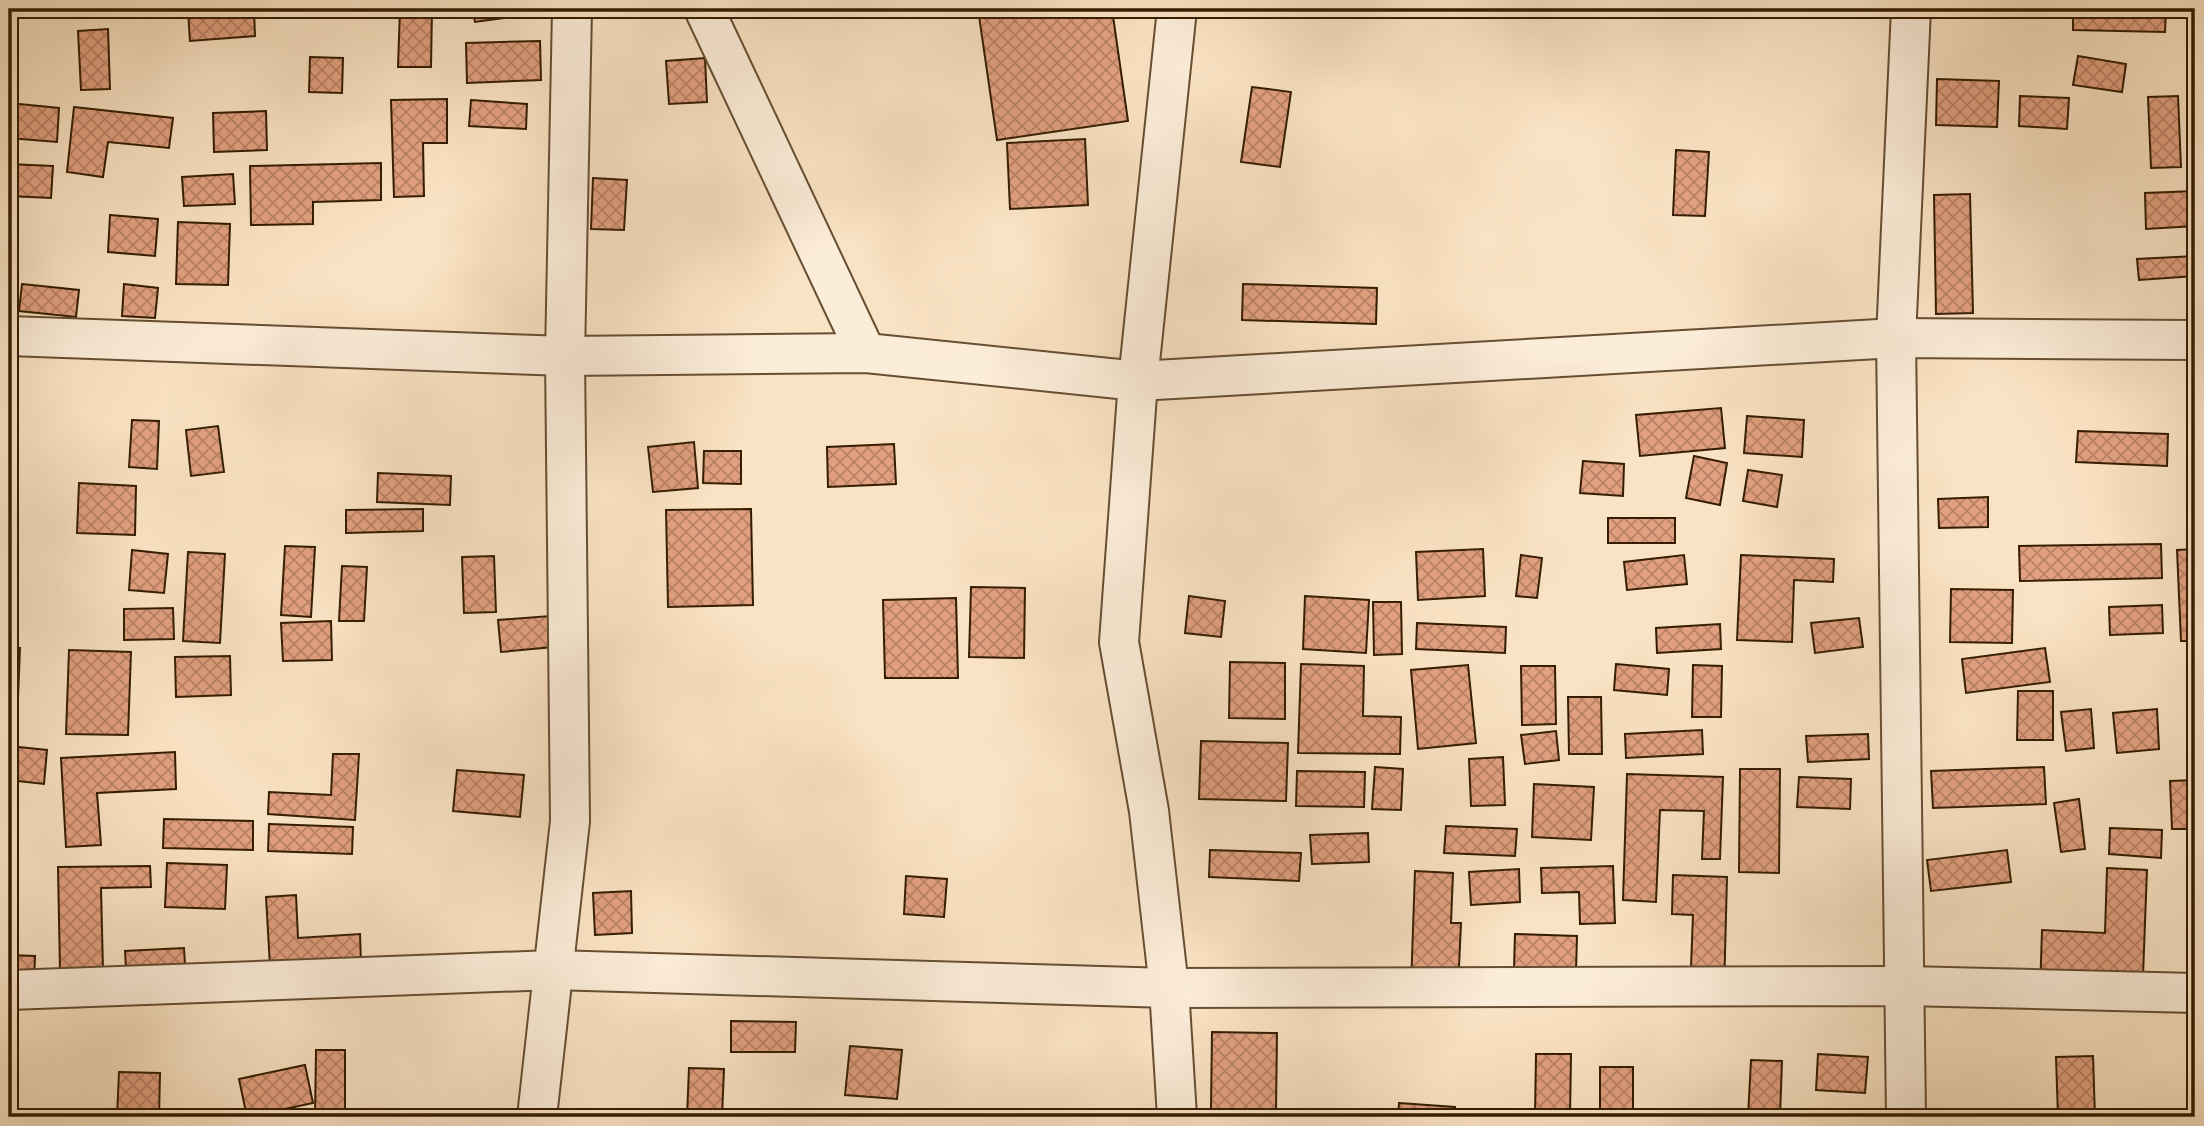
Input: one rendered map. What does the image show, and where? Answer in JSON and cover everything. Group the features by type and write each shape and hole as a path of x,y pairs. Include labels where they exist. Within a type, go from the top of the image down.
{"street":[{"path":"537,1117 570,821 565,356 572,9"},
{"path":"704,9 866,353"},
{"path":"1177,9 1138,381 1119,642 1149,811 1169,988 1177,1117"},
{"path":"1906,1117 1896,338 1912,9"},
{"path":"9,336 565,356 866,353 1138,381 1896,338 2195,340"},
{"path":"9,990 552,970 1169,988 1905,986 2195,993"}],"building":[{"path":"254,9 255,36 190,41 188,11"},
{"path":"325,9 381,9 381,16 325,14"},
{"path":"400,9 432,9 431,67 398,67"},
{"path":"472,9 517,9 518,16 475,22"},
{"path":"978,9 1112,9 1128,121 997,140"},
{"path":"1936,9 2045,9 2045,16 1936,13"},
{"path":"2073,9 2166,9 2165,32 2073,30"},
{"path":"108,29 110,89 81,90 78,31"},
{"path":"540,41 541,80 467,83 466,43"},
{"path":"2078,56 2126,64 2122,92 2073,85"},
{"path":"310,57 343,58 342,93 309,92"},
{"path":"705,58 707,102 669,104 666,61"},
{"path":"1937,79 1999,81 1997,127 1936,125"},
{"path":"1252,87 1291,92 1280,167 1241,162"},
{"path":"2020,96 2069,98 2067,129 2019,126"},
{"path":"2178,96 2181,167 2151,168 2148,97"},
{"path":"447,99 447,143 423,143 424,196 394,197 391,100"},
{"path":"471,100 527,104 526,129 469,126"},
{"path":"9,103 59,108 57,142 9,138"},
{"path":"74,107 173,118 169,148 108,142 103,177 67,172"},
{"path":"266,111 267,150 214,152 213,113"},
{"path":"1085,139 1088,205 1010,209 1007,143"},
{"path":"1676,150 1709,152 1705,216 1673,215"},
{"path":"381,163 381,200 313,202 313,224 251,225 250,166"},
{"path":"9,164 53,166 51,198 9,196"},
{"path":"233,174 235,204 184,206 182,177"},
{"path":"593,178 627,180 624,230 591,229"},
{"path":"2195,191 2195,226 2146,229 2145,193"},
{"path":"1970,194 1973,313 1936,314 1934,195"},
{"path":"110,215 158,219 155,256 108,252"},
{"path":"178,222 230,224 228,285 176,284"},
{"path":"2195,256 2195,276 2139,280 2137,259"},
{"path":"22,284 79,290 76,317 19,311"},
{"path":"124,284 158,288 155,318 122,316"},
{"path":"1243,284 1377,288 1376,324 1242,320"},
{"path":"1721,408 1725,448 1640,456 1636,415"},
{"path":"1747,416 1804,420 1802,457 1744,453"},
{"path":"132,420 159,421 157,469 129,467"},
{"path":"218,426 224,472 191,476 186,430"},
{"path":"2078,431 2168,434 2167,466 2076,462"},
{"path":"694,442 698,488 653,492 648,447"},
{"path":"894,444 896,484 828,487 827,447"},
{"path":"704,451 741,451 741,484 703,483"},
{"path":"1694,456 1727,463 1720,505 1686,498"},
{"path":"1583,461 1624,464 1623,496 1580,493"},
{"path":"1748,470 1782,475 1777,507 1743,501"},
{"path":"378,473 451,476 450,505 377,502"},
{"path":"79,483 136,486 135,535 77,533"},
{"path":"1988,497 1988,527 1939,528 1938,499"},
{"path":"423,509 423,531 346,533 346,510"},
{"path":"751,509 753,605 668,607 666,510"},
{"path":"1608,518 1675,518 1675,543 1608,543"},
{"path":"2161,544 2162,578 2020,581 2019,546"},
{"path":"285,546 315,547 311,617 281,615"},
{"path":"1483,549 1485,596 1418,600 1416,552"},
{"path":"2195,549 2195,641 2181,641 2177,550"},
{"path":"132,550 168,554 164,593 129,590"},
{"path":"188,552 225,554 220,643 183,641"},
{"path":"1521,555 1542,558 1537,598 1516,596"},
{"path":"1684,555 1687,584 1627,590 1624,562"},
{"path":"1741,555 1834,559 1833,582 1794,580 1792,642 1737,640"},
{"path":"494,556 496,612 464,613 462,557"},
{"path":"342,566 367,567 364,621 339,621"},
{"path":"971,587 1025,588 1024,658 969,657"},
{"path":"1951,589 2013,590 2012,643 1950,642"},
{"path":"1189,596 1225,601 1221,637 1185,633"},
{"path":"1305,596 1369,600 1366,653 1303,649"},
{"path":"956,598 958,678 885,678 883,600"},
{"path":"1373,602 1401,602 1402,654 1374,655"},
{"path":"2162,605 2163,633 2110,635 2109,607"},
{"path":"173,608 174,639 124,640 124,609"},
{"path":"550,616 553,647 501,652 498,620"},
{"path":"1859,618 1863,647 1815,653 1811,623"},
{"path":"331,621 332,660 283,661 281,623"},
{"path":"1417,623 1506,627 1505,653 1416,649"},
{"path":"1720,624 1721,649 1657,653 1656,628"},
{"path":"9,648 20,648 18,698 9,698"},
{"path":"2045,648 2050,682 1966,693 1962,659"},
{"path":"69,650 131,652 128,735 66,734"},
{"path":"230,656 231,695 176,697 175,657"},
{"path":"1230,662 1285,663 1285,719 1229,718"},
{"path":"1301,664 1364,666 1363,716 1401,717 1400,754 1298,753"},
{"path":"1616,664 1669,669 1667,695 1614,690"},
{"path":"1468,665 1476,743 1418,749 1411,670"},
{"path":"1693,665 1722,666 1721,717 1692,717"},
{"path":"1521,666 1555,666 1556,724 1522,725"},
{"path":"2018,691 2053,691 2053,740 2017,740"},
{"path":"1568,697 1601,697 1602,754 1569,754"},
{"path":"2091,709 2094,748 2066,751 2061,712"},
{"path":"2157,709 2159,749 2117,753 2113,713"},
{"path":"1702,730 1703,754 1626,758 1625,734"},
{"path":"1556,731 1559,760 1525,764 1521,735"},
{"path":"1868,734 1869,759 1808,762 1806,736"},
{"path":"1201,741 1288,743 1286,801 1199,799"},
{"path":"9,746 47,750 44,784 9,780"},
{"path":"175,752 176,789 97,793 101,845 66,847 61,758"},
{"path":"333,754 359,754 355,820 268,814 269,792 331,795"},
{"path":"1503,757 1505,805 1471,806 1469,759"},
{"path":"1375,767 1403,769 1401,810 1372,809"},
{"path":"2044,767 2046,804 1933,808 1931,771"},
{"path":"1740,769 1780,769 1779,873 1739,872"},
{"path":"457,770 524,775 520,817 453,811"},
{"path":"1297,771 1365,772 1364,807 1296,806"},
{"path":"1627,774 1723,777 1720,859 1702,859 1704,811 1660,810 1656,902 1623,900"},
{"path":"1799,777 1851,779 1850,809 1797,807"},
{"path":"2195,780 2195,829 2172,829 2170,781"},
{"path":"1534,784 1594,787 1591,840 1532,837"},
{"path":"2079,799 2085,849 2061,852 2054,803"},
{"path":"164,819 253,821 253,850 163,848"},
{"path":"269,824 353,827 352,854 268,851"},
{"path":"1446,826 1517,829 1515,856 1444,853"},
{"path":"2110,828 2162,830 2161,858 2109,854"},
{"path":"1368,833 1369,862 1312,864 1310,835"},
{"path":"1210,850 1301,853 1299,881 1209,877"},
{"path":"2007,850 2011,882 1931,891 1927,860"},
{"path":"167,863 227,865 225,909 165,907"},
{"path":"150,866 151,887 101,888 103,970 60,971 58,867"},
{"path":"1613,866 1615,923 1580,924 1579,892 1542,893 1541,868"},
{"path":"2107,868 2147,870 2143,976 2040,992 2042,930 2105,933"},
{"path":"1519,869 1520,902 1471,905 1469,872"},
{"path":"1415,871 1453,873 1451,923 1461,923 1458,989 1411,987"},
{"path":"1673,875 1727,877 1724,994 1690,993 1693,915 1672,914"},
{"path":"906,876 947,879 944,917 904,914"},
{"path":"631,891 632,933 595,935 593,893"},
{"path":"296,895 298,938 360,934 361,962 270,966 266,897"},
{"path":"1515,934 1577,936 1576,971 1514,969"},
{"path":"184,948 186,982 127,985 125,951"},
{"path":"9,955 35,956 34,983 9,983"},
{"path":"731,1021 796,1022 795,1052 731,1052"},
{"path":"1212,1032 1277,1033 1276,1110 1211,1109"},
{"path":"850,1046 902,1050 897,1099 845,1095"},
{"path":"316,1050 345,1050 345,1117 315,1117"},
{"path":"1536,1054 1571,1054 1570,1117 1535,1117"},
{"path":"1818,1054 1868,1057 1865,1093 1816,1090"},
{"path":"2093,1056 2095,1117 2058,1117 2056,1057"},
{"path":"1751,1060 1782,1061 1780,1117 1748,1117"},
{"path":"305,1065 313,1103 247,1117 239,1079"},
{"path":"1600,1067 1633,1067 1633,1117 1600,1117"},
{"path":"689,1068 724,1069 722,1117 687,1117"},
{"path":"119,1072 160,1073 159,1117 117,1117"},
{"path":"2195,1088 2195,1117 2192,1117 2189,1089"},
{"path":"1399,1103 1455,1107 1455,1117 1398,1117"},
{"path":"1732,1109 1733,1117 1685,1117 1685,1111"},
{"path":"1086,1110 1119,1112 1119,1117 1085,1117"},
{"path":"878,1111 900,1117 876,1117"}]}
